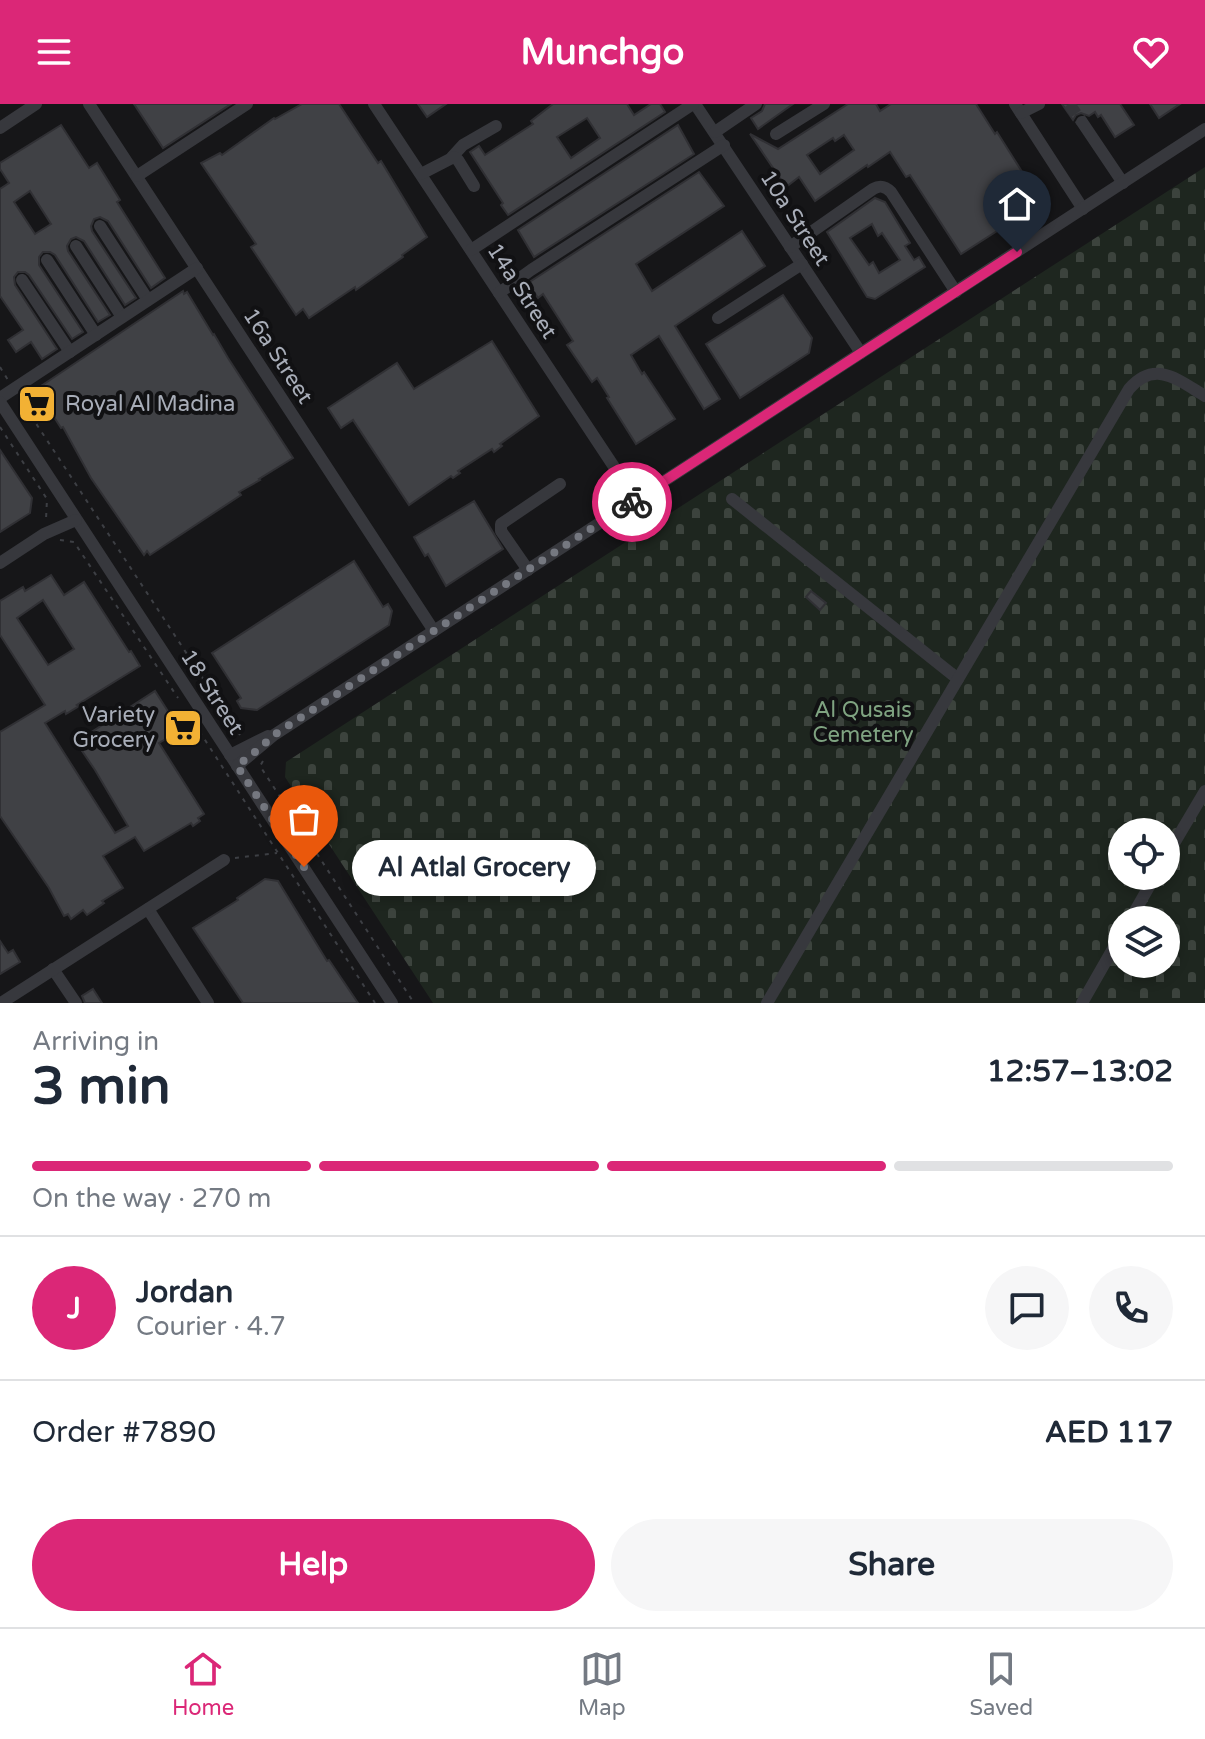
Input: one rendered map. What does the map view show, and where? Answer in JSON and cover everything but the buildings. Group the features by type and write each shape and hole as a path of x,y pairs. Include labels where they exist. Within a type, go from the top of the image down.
{"street":[{"path":"0,128 36,104"},
{"name":"16a Street","path":"89,104 434,631"},
{"path":"137,176 247,104"},
{"path":"471,250 694,104"},
{"name":"10a Street","path":"694,104 861,353"},
{"path":"715,132 756,104"},
{"path":"776,134 824,104"},
{"path":"1039,104 1018,109 1083,209"},
{"name":"14a Street","path":"380,106 421,174 636,500"},
{"path":"1082,122 1123,183"},
{"path":"421,174 496,126"},
{"path":"234,761 263,738 270,739 1205,129"},
{"path":"499,293 724,145"},
{"path":"452,157 458,160 474,186"},
{"path":"790,247 873,189 885,187 956,292"},
{"path":"100,226 148,300"},
{"path":"76,246 122,317"},
{"path":"47,260 96,335"},
{"path":"718,318 802,264"},
{"path":"0,400 197,268"},
{"path":"22,280 70,352"},
{"path":"767,1003 1129,389 1143,377 1161,374 1205,396"},
{"name":"18 Street","path":"0,400 392,1003"},
{"path":"528,570 501,531 501,524 560,484"},
{"path":"732,499 958,679"},
{"path":"0,563 44,534 57,521 74,516"},
{"path":"1180,833 1205,791"},
{"path":"1,1003 224,860"},
{"path":"148,909 208,1003"},
{"path":"1082,1003 1108,958"},
{"path":"53,969 76,1003"}],"path":[{"path":"0,367 243,738"},
{"path":"0,427 47,499 44,534 48,541 74,542 185,708"},
{"path":"193,722 375,1003"},
{"path":"270,739 270,749 260,766 414,1003"},
{"path":"224,860 278,853"}],"green space":[{"name":"Al Qusais Cemetery","path":"1205,167 1205,1003 433,1003 285,777 286,762"}],"tunnel":[{"path":"1069,104 1082,122"}],"way so far":[{"path":"304,867 237,766 274,735 632,502"}],"place":[{"name":"Royal Al Madina","path":"37,404"},
{"name":"Variety Grocery","path":"183,728"},
{"name":"Al Atlal Grocery","path":"304,867"}],"route":[{"path":"632,502 1017,252"}]}
